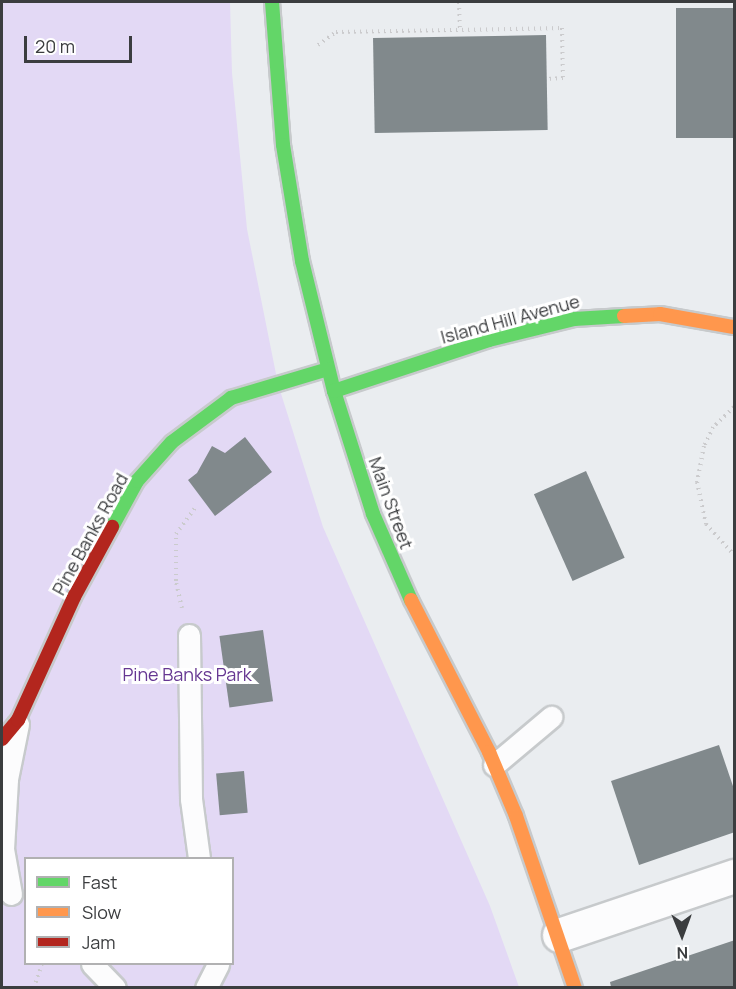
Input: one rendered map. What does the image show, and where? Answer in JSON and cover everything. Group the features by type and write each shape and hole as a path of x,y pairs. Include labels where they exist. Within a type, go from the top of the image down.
{"main road":[{"name":"Main Street","path":"272,2 283,145 302,261 334,391 382,534 494,765 559,936 575,987"},
{"name":"Island Hill Avenue","path":"334,391 489,340 574,319 660,314 735,327"},
{"name":"Pine Banks Road","path":"2,740 18,720 74,597 137,481 172,442 231,398 328,369"}],"street":[{"path":"559,936 735,876"}],"lane":[{"path":"189,635 191,799 199,857"},
{"path":"494,765 551,717"},
{"path":"13,895 3,849 7,779 18,720"},
{"path":"94,965 115,987"},
{"path":"206,987 217,965"}],"path":[{"path":"459,2 460,30"},
{"path":"318,45 336,32 562,28 563,78 547,79"},
{"path":"735,407 713,428 704,446 697,482 706,524 735,555"},
{"path":"189,635 176,581 176,534 196,506"},
{"path":"34,987 41,965"}],"green space":[{"name":"Pine Banks Park","path":"2,2 230,2 232,73 247,229 278,384 323,527 490,906 519,987 2,987"}],"building":[{"path":"676,8 734,8 734,138 676,138"},
{"path":"546,35 548,130 375,133 373,38"},
{"path":"245,437 272,472 215,516 188,480 197,473 212,446 225,453"},
{"path":"586,471 625,558 573,581 534,494"},
{"path":"263,630 273,701 229,707 219,636"},
{"path":"719,745 735,792 735,832 639,865 611,781"},
{"path":"244,771 248,813 220,815 216,773"},
{"path":"735,940 735,987 611,987 610,982"}],"traffic: fast":[{"path":"272,2 283,145 302,261 334,391 373,514 411,600"},
{"path":"334,391 489,340 574,319 624,316"},
{"path":"112,527 137,481 172,442 231,398 328,369"}],"traffic: slow":[{"path":"624,316 660,314 734,327"},
{"path":"411,600 489,752 516,816 575,988"}],"traffic: jam":[{"path":"2,739 18,720 74,597 112,527"}]}
